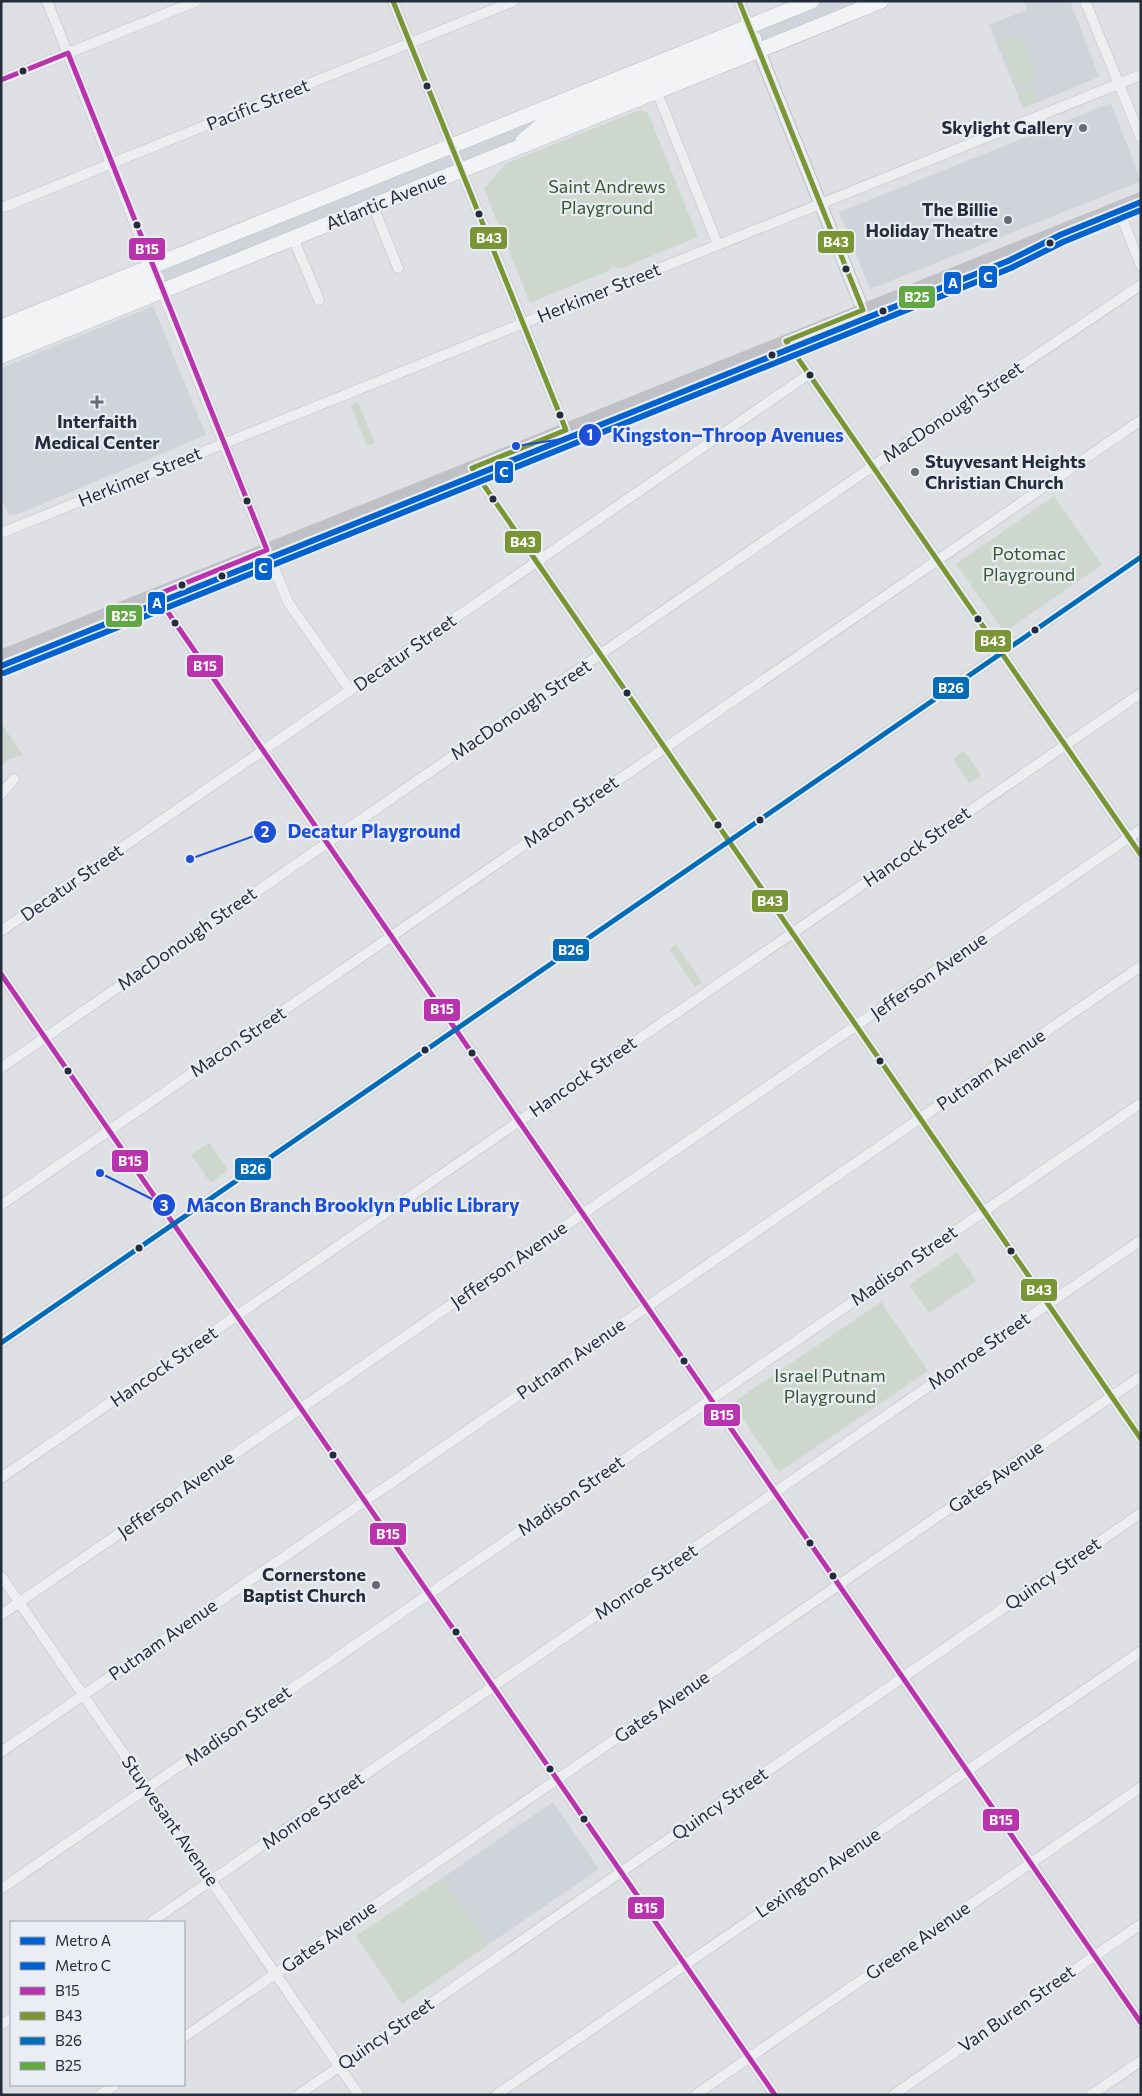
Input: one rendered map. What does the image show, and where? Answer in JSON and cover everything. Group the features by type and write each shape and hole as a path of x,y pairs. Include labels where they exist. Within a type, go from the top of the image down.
{"main road":[{"name":"Atlantic Avenue","path":"1,327 294,238 461,171 657,92 754,39 812,1"},
{"name":"Atlantic Avenue","path":"1,356 157,279 451,147 754,39 881,1"},
{"path":"512,150 544,123 754,39"},
{"path":"1,657 1141,199"},
{"path":"1,341 157,279"}],"street":[{"path":"47,1 288,602 350,690"},
{"path":"1,80 197,1"},
{"path":"393,1 566,430"},
{"name":"Pacific Street","path":"1,208 514,1"},
{"path":"739,1 863,310"},
{"path":"1085,1 1141,138"},
{"name":"Herkimer Street","path":"1,533 1141,75"},
{"path":"657,92 718,245"},
{"path":"373,206 398,268"},
{"path":"1118,208 1141,266"},
{"path":"294,238 319,300"},
{"name":"MacDonough Street","path":"1,1068 1141,285"},
{"path":"786,341 1141,856"},
{"name":"Decatur Street","path":"1,931 809,374"},
{"name":"Macon Street","path":"1,1205 1141,420"},
{"path":"472,468 1141,1440"},
{"path":"1,1343 1141,557"},
{"path":"156,595 582,1215 1141,2022"},
{"name":"Hancock Street","path":"1,1478 1141,693"},
{"path":"1,794 14,779"},
{"name":"Jefferson Avenue","path":"1,1616 1141,829"},
{"name":"Putnam Avenue","path":"1,1752 1141,966"},
{"path":"1,974 775,2095"},
{"name":"Madison Street","path":"1,1889 1141,1103"},
{"name":"Monroe Street","path":"152,1921 775,1494 1141,1240"},
{"name":"Gates Avenue","path":"185,2036 1141,1376"},
{"name":"Quincy Street","path":"298,2095 1141,1514"},
{"name":"Stuyvesant Avenue","path":"1,1576 359,2095"},
{"name":"Lexington Avenue","path":"496,2095 1141,1650"},
{"name":"Greene Avenue","path":"695,2095 1141,1787"},
{"name":"Van Buren Street","path":"893,2095 1141,1924"},
{"path":"1091,2095 1141,2061"},
{"path":"100,2095 114,2086"}],"shaded area":[{"path":"823,1 866,1 1,348 1,332"},
{"path":"1024,1 1070,1 1099,77 1023,108 989,25 1027,10"},
{"path":"1111,103 1141,181 870,289 839,212"},
{"name":"Interfaith Medical Center","path":"153,306 206,435 23,512 9,516 1,498 1,368"},
{"path":"553,1802 599,1869 488,1945 442,1878"}],"green space":[{"path":"1012,36 1023,41 1036,74 1032,84 1026,86 1019,85 1020,89 1018,90 998,41 1000,40 1002,43"},
{"path":"1033,88 1039,101 1023,108 1017,94"},
{"name":"Saint Andrews Playground","path":"640,110 648,113 698,237 620,269 612,266 610,270 530,303 484,189 505,164"},
{"path":"358,402 375,443 367,446 351,405"},
{"name":"Potomac Playground","path":"1054,496 1102,565 1004,632 956,564"},
{"path":"1,723 23,755 8,760 1,766"},
{"path":"964,751 981,775 969,783 953,759"},
{"path":"676,944 702,982 695,987 669,949"},
{"path":"209,1143 228,1170 211,1183 191,1155"},
{"path":"957,1252 976,1281 929,1313 909,1285"},
{"name":"Israel Putnam Playground","path":"881,1302 928,1371 779,1472 732,1403"},
{"path":"442,1878 488,1945 402,2004 356,1936"}],"metro line":[{"name":"A","path":"1,666 1008,261 1060,235 1141,202"},
{"name":"C","path":"4,673 1011,268 1063,242 1141,210"}],"transit line":[{"name":"B43","path":"393,1 566,430 472,468 1141,1439"},
{"name":"B43","path":"739,1 863,310 786,341 1141,855"},
{"name":"B15","path":"1,80 68,53 267,550 156,595 1141,2023"},
{"name":"B25","path":"4,664 1141,207"},
{"name":"B26","path":"1,1343 1141,557"},
{"name":"B15","path":"1,974 775,2095"}],"place":[{"name":"Skylight Gallery","path":"1083,128"},
{"name":"The Billie Holiday Theatre","path":"1008,220"},
{"name":"Interfaith Medical Center","path":"97,402"},
{"name":"Kingston–Throop Avenues","path":"516,446"},
{"name":"Stuyvesant Heights Christian Church","path":"915,472"},
{"name":"Decatur Playground","path":"190,859"},
{"name":"Macon Branch Brooklyn Public Library","path":"100,1173"},
{"name":"Cornerstone Baptist Church","path":"376,1585"}]}
